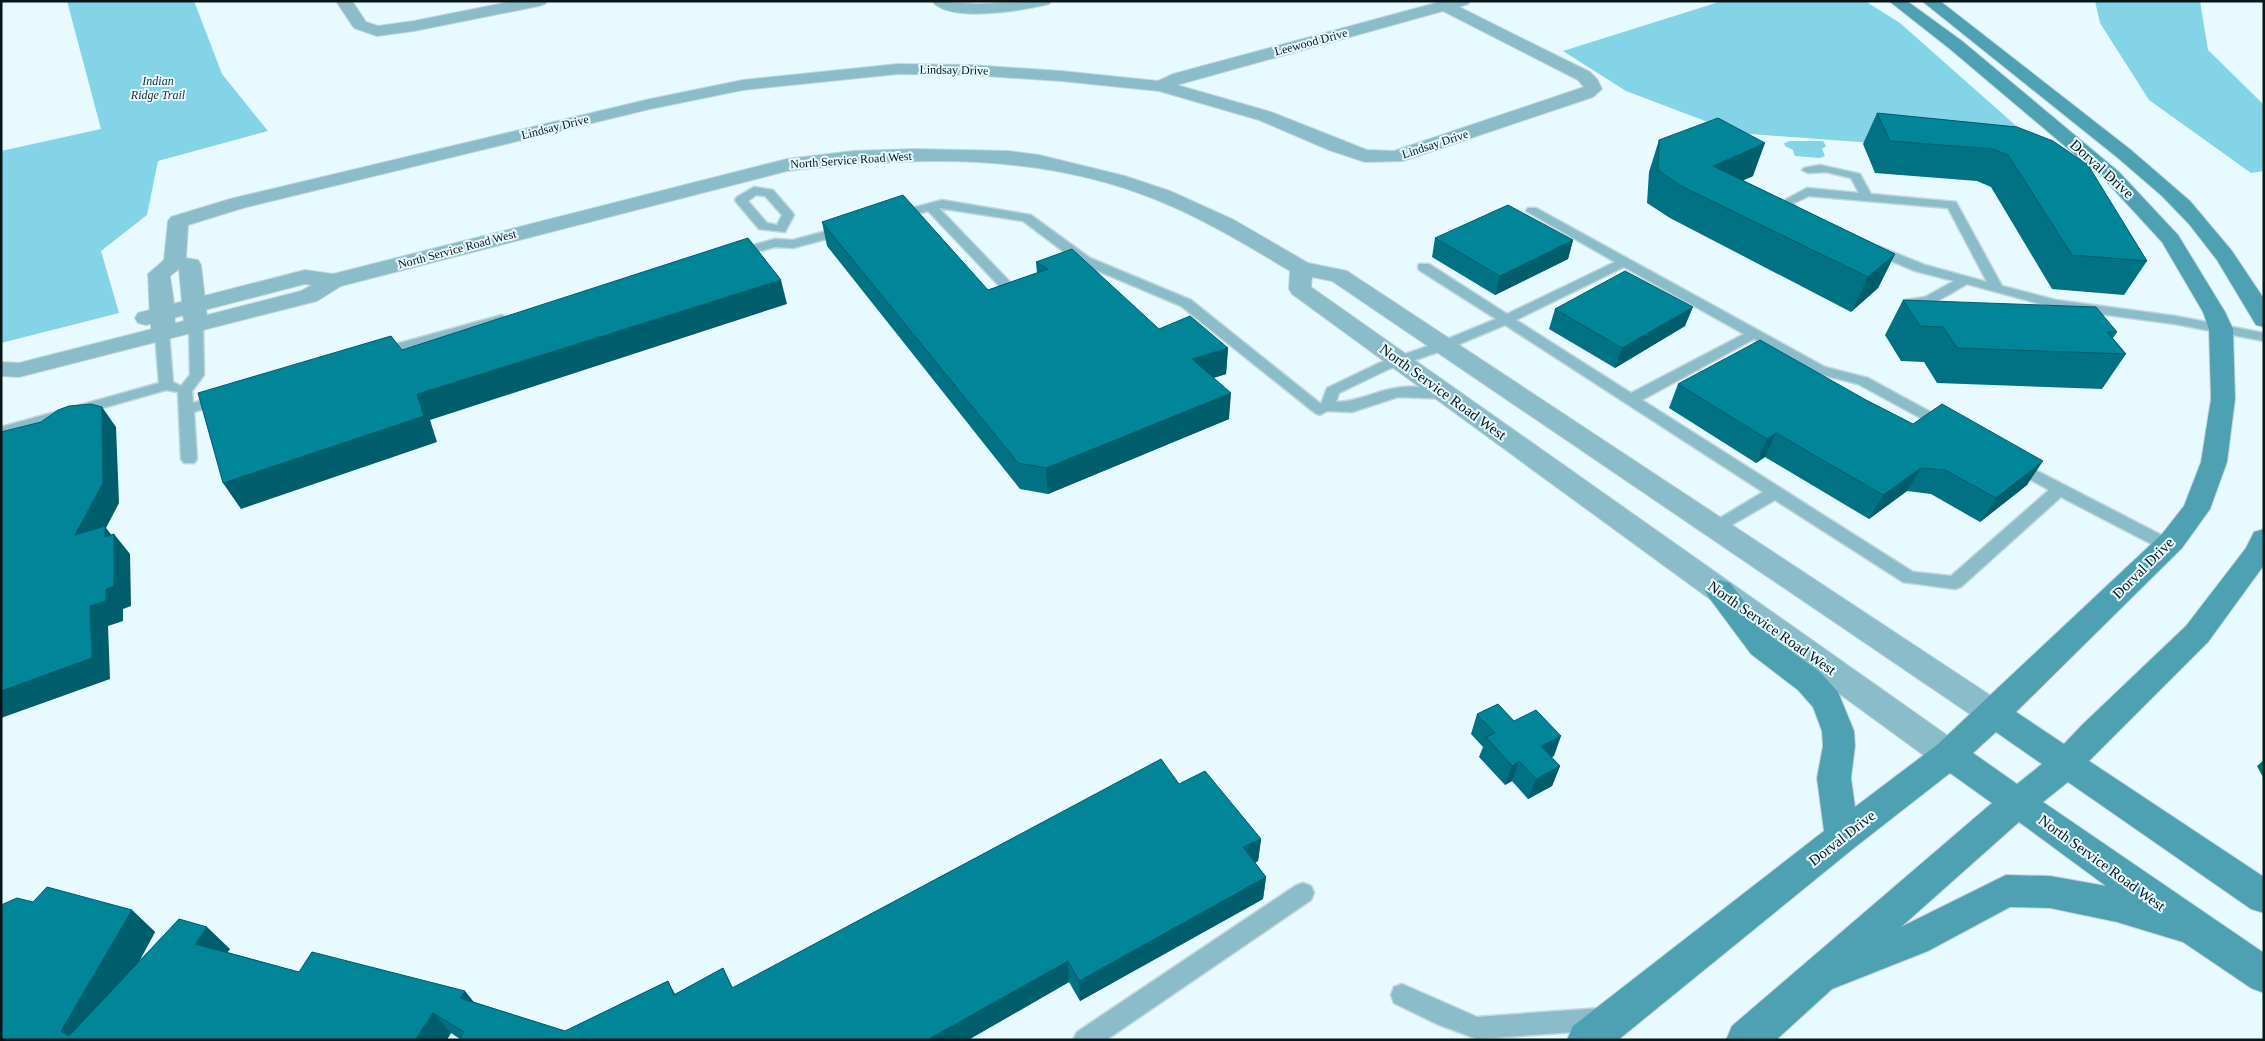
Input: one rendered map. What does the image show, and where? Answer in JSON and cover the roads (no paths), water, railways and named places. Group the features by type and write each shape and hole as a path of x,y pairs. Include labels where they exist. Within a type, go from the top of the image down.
{"main road":[{"name":"Dorval Drive","path":"1601,1029 1842,837 1949,755 1994,714 2167,545 2196,509 2214,462 2223,399 2221,329 2214,312 2171,239 2112,176 1956,45 1897,1"},
{"name":"Dorval Drive","path":"1930,1 2014,65 2163,188 2195,219 2218,248 2245,285 2264,320"},
{"path":"1746,1040 1816,977 2068,762 2093,734 2198,634 2258,552 2264,539"},
{"path":"1720,591 1762,646 1809,681 1828,701 1838,731 1839,746 1834,778 1842,837"},
{"name":"North Service Road West","path":"1994,714 2068,762 2264,897"},
{"name":"North Service Road West","path":"1949,755 2019,802 2188,926 2264,975"},
{"path":"1816,977 1915,939 2006,891 2050,892 2117,904 2188,926"}],"street":[{"path":"344,1 360,25 378,31 414,26 539,1"},
{"path":"940,1 949,6 984,9 1025,6 1043,1"},
{"name":"Lindsay Drive","path":"175,262 178,221 187,218 237,203 563,124 743,85 907,69 971,70 1060,76 1160,86 1265,116 1336,146 1365,156 1382,158 1396,157 1588,94 1593,89 1591,83 1584,76 1454,4"},
{"name":"Leewood Drive","path":"1160,86 1179,78 1454,4"},
{"name":"North Service Road West","path":"162,324 195,316 305,276 333,282 742,174 787,164 898,155 965,155 1039,161 1110,178 1162,196 1227,224 1301,268 1339,276 1445,345 1994,714"},
{"path":"162,324 159,274 175,262 190,265 195,316"},
{"name":"North Service Road West","path":"1301,268 1300,289 1949,755"},
{"path":"1,361 22,350 162,324"},
{"path":"1,370 19,370 162,324"}],"lane":[{"path":"1808,170 1819,168 1834,169 1856,176 1866,196"},
{"path":"742,174 754,191"},
{"path":"1812,222 1794,215 1787,202 1807,192 1952,205 1997,289"},
{"path":"885,219 942,204 1026,218 1085,261 1186,303 1320,410"},
{"path":"931,207 1010,288 1035,279"},
{"path":"1532,211 1820,370 1863,381 1957,433"},
{"path":"718,259 775,243 793,244 858,227"},
{"path":"1866,245 1920,268 2055,304 2175,320 2264,337"},
{"path":"1068,267 1085,261"},
{"path":"1449,396 1420,392 1397,392 1352,407 1328,406 1332,391 1400,360 1445,345 1506,320 1625,262"},
{"path":"1424,267 1909,578 1955,582 2060,489"},
{"path":"1910,303 1930,300 1965,280"},
{"path":"189,459 185,391 198,375 195,316"},
{"path":"369,356 510,317"},
{"path":"162,324 166,384"},
{"path":"1630,400 1754,334"},
{"path":"1,432 166,384 185,391"},
{"path":"186,410 239,393"},
{"path":"2000,456 2167,545"},
{"path":"1716,528 1774,493"},
{"path":"1086,1040 1303,893"},
{"path":"1402,995 1445,1016 1477,1028 1601,1029"}],"park label":[{"name":"Indian Ridge Trail","path":"158,88"}]}
